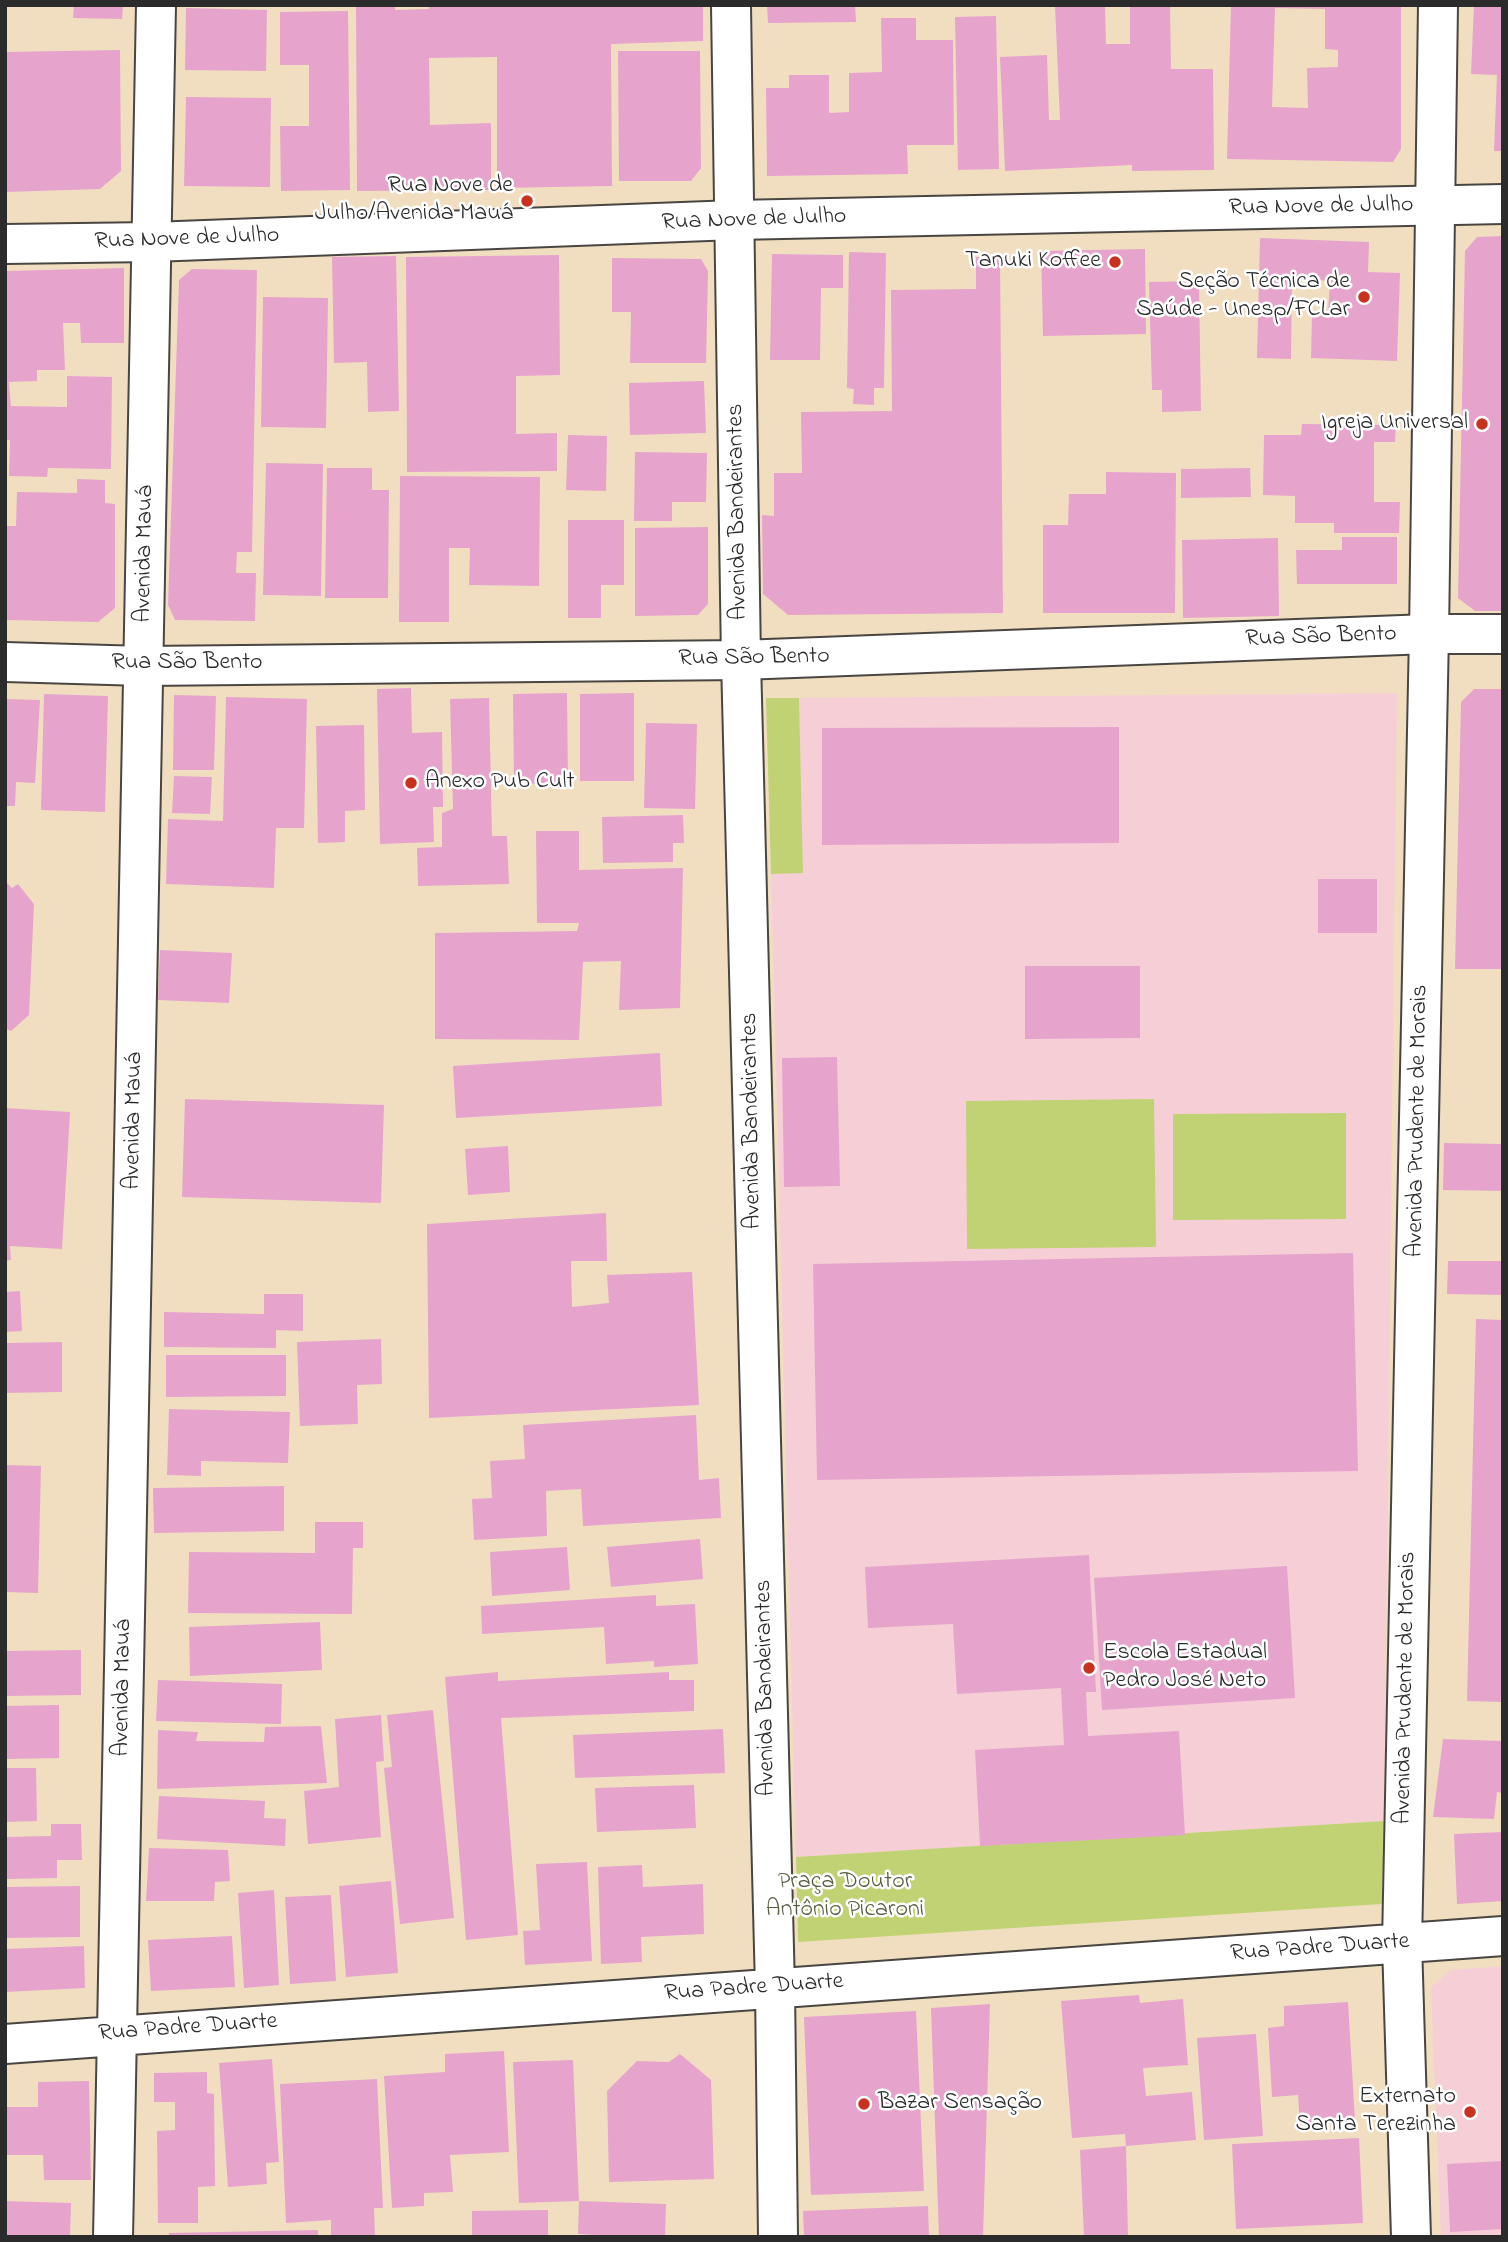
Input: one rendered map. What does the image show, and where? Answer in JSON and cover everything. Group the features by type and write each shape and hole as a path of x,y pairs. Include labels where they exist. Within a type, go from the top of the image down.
{"street":[{"name":"Avenida Mauá","path":"113,2237 156,5"},
{"name":"Avenida Bandeirantes","path":"731,5 741,660 775,1987 778,2237"},
{"name":"Avenida Prudente de Morais","path":"1411,2237 1402,1943 1429,634 1438,5"},
{"name":"Rua Nove de Julho","path":"5,244 152,242 735,220 1503,204"},
{"name":"Rua São Bento","path":"5,662 144,666 741,660 1429,634 1503,634"},
{"name":"Rua Padre Duarte","path":"5,2044 1503,1936"}],"shaded area":[{"path":"1397,693 1384,1821 796,1857 771,874 803,872 799,698"},
{"name":"Externato Santa Terezinha","path":"1503,1966 1503,2237 1441,2237 1431,1987 1451,1970"}],"green space":[{"path":"766,698 799,698 803,873 771,874"},
{"path":"1154,1099 1156,1247 967,1249 966,1101"},
{"path":"1346,1113 1346,1219 1173,1220 1173,1114"},
{"name":"Praça Doutor Antônio Picaroni","path":"1384,1821 1382,1904 798,1942 796,1857"}],"building":[{"path":"74,5 123,5 122,19 73,18"},
{"path":"356,5 395,5 395,10 429,9 429,5 703,5 703,41 611,44 612,186 497,188 497,57 429,58 430,125 491,123 491,190 357,191"},
{"path":"767,5 855,5 856,22 768,23"},
{"path":"1055,5 1105,5 1106,44 1130,44 1130,5 1170,5 1171,69 1213,69 1214,170 1132,171 1132,165 1005,171 1000,57 1047,55 1049,120 1060,120"},
{"path":"1231,5 1401,5 1401,149 1393,162 1227,159","holes":["1275,8 1325,9 1325,49 1338,50 1338,67 1307,68 1308,108 1272,107"]},
{"path":"1474,5 1503,5 1503,151 1494,151 1497,75 1471,74"},
{"path":"186,8 267,10 266,71 185,70"},
{"path":"348,11 350,190 281,191 280,126 309,126 309,65 280,65 280,12"},
{"path":"996,16 999,169 958,170 955,17"},
{"path":"881,18 916,18 916,40 953,40 954,145 907,145 908,174 767,176 766,88 789,88 789,75 829,75 829,113 849,112 849,73 882,72"},
{"path":"120,50 121,171 100,189 5,192 5,52"},
{"path":"618,51 700,51 701,168 691,181 619,181"},
{"path":"186,97 271,98 270,187 184,186"},
{"name":"Igreja Universal","path":"1503,236 1503,611 1475,611 1458,598 1465,251 1477,237"},
{"name":"Seção Técnica de Saúde - Unesp/FCLar","path":"1260,238 1369,242 1368,272 1400,273 1397,361 1311,358 1312,314 1328,315 1330,281 1292,279 1291,359 1257,358"},
{"path":"1145,249 1146,334 1043,336 1041,251"},
{"path":"849,252 886,253 884,388 874,388 874,405 853,404 854,389 847,388"},
{"path":"772,254 843,255 843,288 821,288 820,360 770,360"},
{"path":"559,255 560,375 516,376 516,434 557,433 557,471 407,472 406,257"},
{"path":"396,256 399,411 368,412 367,362 334,363 332,257"},
{"path":"976,257 1000,257 1003,613 788,615 763,594 762,515 774,516 774,473 802,473 801,412 892,411 891,290 976,289"},
{"path":"612,258 701,259 708,271 706,363 630,363 631,312 612,312"},
{"path":"124,268 124,343 81,343 80,323 63,323 65,370 37,370 37,381 9,382 11,406 67,407 67,376 112,377 111,469 48,468 47,477 9,476 10,440 5,440 5,271"},
{"path":"192,269 257,270 252,552 237,552 236,573 256,573 255,621 175,620 168,605 179,280"},
{"path":"1199,281 1201,411 1162,412 1162,390 1152,390 1149,282"},
{"path":"263,297 328,298 326,428 261,427"},
{"path":"704,381 706,433 630,435 629,383"},
{"path":"1302,424 1396,425 1395,442 1374,442 1374,502 1400,502 1399,533 1334,533 1334,523 1295,523 1295,496 1263,495 1264,435 1301,435"},
{"path":"568,435 607,436 606,491 566,490"},
{"path":"635,452 707,453 706,502 672,502 672,521 634,521"},
{"path":"266,463 323,464 321,596 263,595"},
{"path":"327,468 372,468 372,490 389,490 388,598 325,598"},
{"path":"1250,468 1251,497 1181,498 1181,469"},
{"path":"1106,472 1176,473 1175,613 1043,613 1043,525 1068,525 1069,494 1106,494"},
{"path":"400,476 540,477 539,586 469,585 470,548 449,548 449,622 399,622"},
{"path":"77,479 105,480 105,503 115,504 115,608 98,622 5,620 5,526 16,526 17,492 77,493"},
{"path":"568,520 624,520 624,585 601,585 601,618 568,618"},
{"path":"708,527 708,604 698,615 635,616 635,528"},
{"path":"1342,537 1397,537 1397,584 1297,584 1296,550 1342,550"},
{"path":"1278,538 1279,616 1183,618 1182,540"},
{"path":"411,688 412,733 442,732 443,807 433,807 434,842 380,844 377,689"},
{"path":"1474,689 1503,689 1503,969 1455,969 1461,702"},
{"path":"567,693 568,783 514,784 513,694"},
{"path":"634,693 634,781 580,781 580,694"},
{"path":"44,694 108,696 105,812 41,810"},
{"path":"174,695 216,696 214,770 173,770"},
{"path":"226,697 307,699 304,828 276,828 274,888 166,884 168,819 223,821"},
{"path":"489,698 492,836 507,836 509,884 418,886 417,848 442,847 442,813 453,809 450,699"},
{"path":"5,699 40,700 35,783 16,782 15,806 5,806"},
{"path":"646,723 697,724 695,809 644,808"},
{"path":"364,725 365,810 345,811 345,842 318,843 316,726"},
{"path":"1119,727 1119,843 822,845 822,728"},
{"path":"174,776 212,777 210,814 172,813"},
{"path":"683,815 684,843 673,843 673,862 603,863 602,817"},
{"path":"536,831 579,831 579,870 683,868 680,1008 619,1010 621,961 583,962 579,1040 435,1039 435,933 577,931 579,923 537,923"},
{"path":"1318,879 1377,879 1377,933 1318,933"},
{"path":"5,881 12,888 18,884 34,904 29,1015 11,1031 5,1028"},
{"path":"160,950 232,953 229,1003 158,1000"},
{"path":"1025,966 1140,966 1140,1038 1025,1039"},
{"path":"660,1053 662,1106 456,1118 453,1066"},
{"path":"837,1057 840,1186 784,1187 782,1058"},
{"path":"185,1099 384,1105 381,1203 182,1197"},
{"path":"5,1108 70,1112 62,1249 10,1246 11,1260 5,1261"},
{"path":"1444,1143 1503,1144 1503,1191 1443,1190"},
{"path":"508,1146 510,1192 468,1195 465,1149"},
{"path":"606,1213 607,1261 571,1261 572,1307 609,1303 607,1275 692,1272 699,1405 429,1418 427,1224"},
{"path":"1353,1253 1358,1471 817,1480 813,1264"},
{"path":"1448,1261 1503,1261 1503,1295 1447,1294"},
{"path":"20,1291 22,1331 5,1332 5,1292"},
{"path":"264,1294 303,1294 303,1331 276,1330 276,1348 164,1347 164,1312 264,1314"},
{"path":"1476,1319 1503,1320 1503,1702 1467,1701"},
{"path":"381,1339 382,1384 357,1385 358,1424 300,1426 297,1342"},
{"path":"62,1342 62,1392 5,1393 5,1343"},
{"path":"166,1355 286,1355 286,1396 166,1397"},
{"path":"169,1409 290,1412 288,1463 201,1461 201,1476 167,1475"},
{"path":"696,1415 699,1480 719,1478 721,1518 583,1526 581,1489 546,1491 547,1536 474,1540 472,1499 492,1498 490,1461 525,1459 523,1425"},
{"path":"5,1465 41,1466 38,1593 5,1592"},
{"path":"284,1486 284,1531 154,1533 153,1488"},
{"path":"315,1522 363,1522 363,1548 353,1548 352,1614 188,1613 189,1552 315,1553"},
{"path":"700,1539 703,1579 611,1587 607,1547"},
{"path":"567,1547 570,1590 492,1596 490,1552"},
{"path":"1089,1555 1096,1692 1086,1692 1088,1736 1179,1731 1185,1835 980,1846 975,1750 1064,1745 1061,1688 957,1694 953,1624 868,1628 865,1567"},
{"path":"1287,1566 1295,1698 1102,1710 1094,1578"},
{"path":"656,1595 656,1606 695,1604 698,1664 654,1667 654,1661 606,1664 604,1627 482,1634 481,1606"},
{"path":"320,1622 322,1670 190,1676 189,1627"},
{"path":"81,1650 81,1695 5,1696 5,1651"},
{"path":"498,1672 498,1681 669,1672 669,1680 694,1680 694,1711 501,1718 518,1935 466,1940 445,1677"},
{"path":"158,1680 282,1684 281,1724 156,1721"},
{"path":"59,1705 59,1758 5,1759 5,1706"},
{"path":"433,1710 454,1918 400,1924 384,1768 392,1767 387,1715"},
{"path":"381,1715 384,1761 376,1762 381,1837 308,1844 304,1791 339,1787 335,1719"},
{"path":"321,1726 327,1783 157,1789 158,1730 198,1732 196,1741 264,1742 265,1727"},
{"path":"723,1729 725,1773 575,1778 573,1735"},
{"path":"1443,1739 1503,1741 1503,1793 1497,1792 1494,1819 1433,1817"},
{"path":"5,1768 36,1768 37,1821 5,1822"},
{"path":"694,1785 696,1828 597,1832 595,1788"},
{"path":"159,1796 265,1801 264,1818 286,1819 285,1846 157,1839"},
{"path":"51,1824 81,1824 82,1860 57,1860 57,1878 5,1879 5,1837 51,1836"},
{"path":"1503,1832 1503,1901 1457,1904 1454,1834"},
{"path":"149,1848 228,1850 230,1881 215,1882 214,1901 146,1901"},
{"path":"587,1862 592,1961 525,1965 523,1931 540,1930 536,1864"},
{"path":"642,1865 643,1887 703,1884 704,1934 641,1937 642,1962 601,1964 598,1867"},
{"path":"391,1881 398,1973 346,1977 339,1886"},
{"path":"80,1886 80,1937 5,1938 5,1887"},
{"path":"274,1890 279,1985 244,1988 238,1893"},
{"path":"331,1895 336,1981 290,1984 285,1897"},
{"path":"232,1936 235,1987 151,1991 148,1940"},
{"path":"84,1946 85,1988 5,1992 5,1949"},
{"path":"1139,1995 1140,2003 1183,1999 1188,2065 1143,2068 1146,2096 1192,2092 1196,2140 1126,2146 1125,2134 1072,2138 1061,2001"},
{"path":"1348,2002 1355,2121 1300,2125 1298,2095 1272,2097 1268,2028 1284,2026 1284,2006"},
{"path":"990,2004 983,2237 939,2237 931,2008"},
{"name":"Bazar Sensação","path":"916,2011 924,2191 811,2195 804,2017"},
{"path":"1256,2034 1263,2136 1204,2140 1197,2038"},
{"path":"504,2051 509,2152 450,2155 453,2192 424,2193 424,2206 392,2208 384,2076 445,2072 445,2054"},
{"path":"680,2054 711,2080 714,2179 609,2182 607,2091 637,2061 669,2062"},
{"path":"272,2059 279,2162 266,2163 267,2184 228,2187 219,2063"},
{"path":"573,2060 579,2201 519,2203 513,2062"},
{"path":"207,2072 207,2093 214,2094 215,2186 198,2187 198,2223 158,2223 157,2131 175,2130 175,2102 154,2102 154,2073"},
{"path":"377,2079 383,2208 374,2208 375,2237 331,2237 331,2220 286,2223 280,2084"},
{"path":"89,2081 91,2180 44,2180 43,2155 5,2155 5,2107 38,2107 38,2082"},
{"path":"1359,2138 1363,2223 1236,2229 1232,2144"},
{"path":"1126,2146 1128,2237 1084,2237 1080,2150"},
{"path":"1503,2161 1503,2229 1450,2232 1447,2164"},
{"path":"5,2201 71,2203 70,2237 5,2237"},
{"path":"579,2201 666,2204 665,2237 596,2237 578,2234"},
{"path":"928,2206 929,2237 804,2237 803,2211"},
{"path":"548,2210 548,2237 472,2237 472,2211"},
{"path":"318,2230 318,2237 169,2237 169,2233"}],"place":[{"name":"Rua Nove de Julho/Avenida Mauá","path":"527,201"},
{"name":"Tanuki Koffee","path":"1115,262"},
{"name":"Seção Técnica de Saúde - Unesp/FCLar","path":"1364,297"},
{"name":"Igreja Universal","path":"1482,424"},
{"name":"Anexo Pub Cult","path":"411,783"},
{"name":"Escola Estadual Pedro José Neto","path":"1089,1668"},
{"name":"Bazar Sensação","path":"864,2104"},
{"name":"Externato Santa Terezinha","path":"1470,2112"}]}
